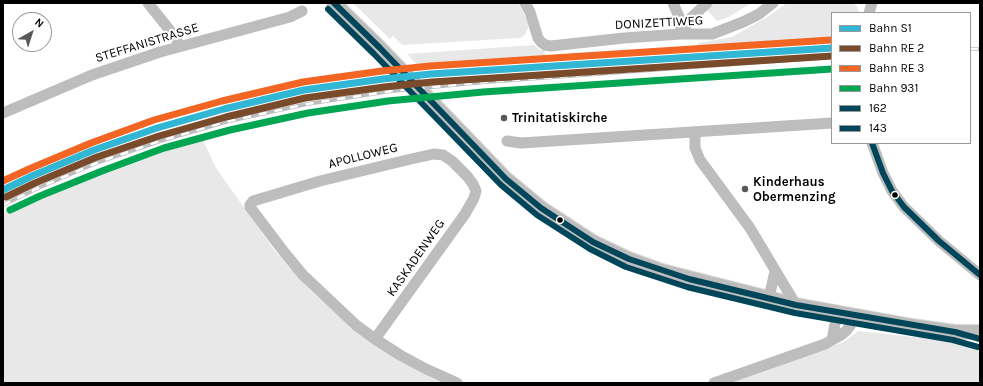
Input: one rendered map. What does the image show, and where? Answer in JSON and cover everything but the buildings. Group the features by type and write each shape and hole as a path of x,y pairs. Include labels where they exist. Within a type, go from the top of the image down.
{"main road":[{"path":"334,3 380,48 506,180 541,208 593,242 629,259 662,271 796,305 956,332 980,339"},
{"path":"956,332 980,332"}],"street":[{"path":"148,3 176,38 179,47"},
{"name":"DONIZETTIWEG","path":"526,3 535,30 541,42 550,46 624,38 681,34 712,34 744,22 759,14 773,3"},
{"path":"673,3 680,19 681,34"},
{"path":"681,34 690,19 707,3"},
{"name":"STEFFANISTRASSE","path":"3,113 92,74 179,47 290,17 302,11"},
{"path":"507,141 521,143 831,123"},
{"path":"695,132 696,148 700,160 750,228 774,271 796,305"},
{"path":"872,144 883,173 892,191 904,207 939,241 980,275"},
{"name":"APOLLOWEG","path":"375,339 356,325 303,275 252,210 250,205 253,201 320,181 411,158 434,154 443,155 452,161 467,176 476,191"},
{"name":"KASKADENWEG","path":"375,339 465,214 474,198 476,191"},
{"path":"769,298 774,271"},
{"path":"832,340 837,313"},
{"path":"714,383 832,340 841,335 850,326 852,315"},
{"path":"375,339 426,369 457,383"}],"shaded area":[{"path":"353,3 518,3 528,22 528,28 524,36 519,38 402,45 393,36 390,39"},
{"path":"714,3 751,3 729,17 717,21 707,10"},
{"path":"787,3 852,3 857,6 859,12 831,12 831,40 698,50 698,43 732,37 769,16"},
{"path":"534,45 540,50 544,50 546,56 418,66 407,54"},
{"path":"201,136 216,168 240,202 278,255 310,290 358,333 395,358 431,378 444,383 3,383 3,213 45,190 147,151"},
{"path":"858,331 980,344 980,383 730,383 844,342"}],"railway":[{"path":"971,49 980,49"},
{"path":"3,205 38,188 99,162 160,141 229,121 307,104 391,91 485,82 831,57"}],"rail line":[{"name":"S1","path":"3,190 94,150 157,128 224,109 304,90 431,74 831,48"},
{"name":"931","path":"10,210 102,171 164,148 230,130 308,113 388,101 483,92 831,69"}],"transit line":[{"name":"162","path":"334,3 380,48 506,179 541,208 593,242 629,259 689,279 796,305 955,332 980,339"},
{"name":"143","path":"328,9 374,54 501,185 537,215 590,249 626,267 687,287 795,313 953,340 978,347"},
{"path":"3,181 91,143 154,120 222,101 303,82 430,66 831,40"},
{"path":"6,197 97,157 159,136 226,117 305,98 432,82 831,56"},
{"name":"162","path":"872,144 883,173 892,191 904,207 939,241 980,275"}],"place":[{"name":"Trinitatiskirche","path":"504,118"},
{"name":"Kinderhaus Obermenzing","path":"745,189"}]}
